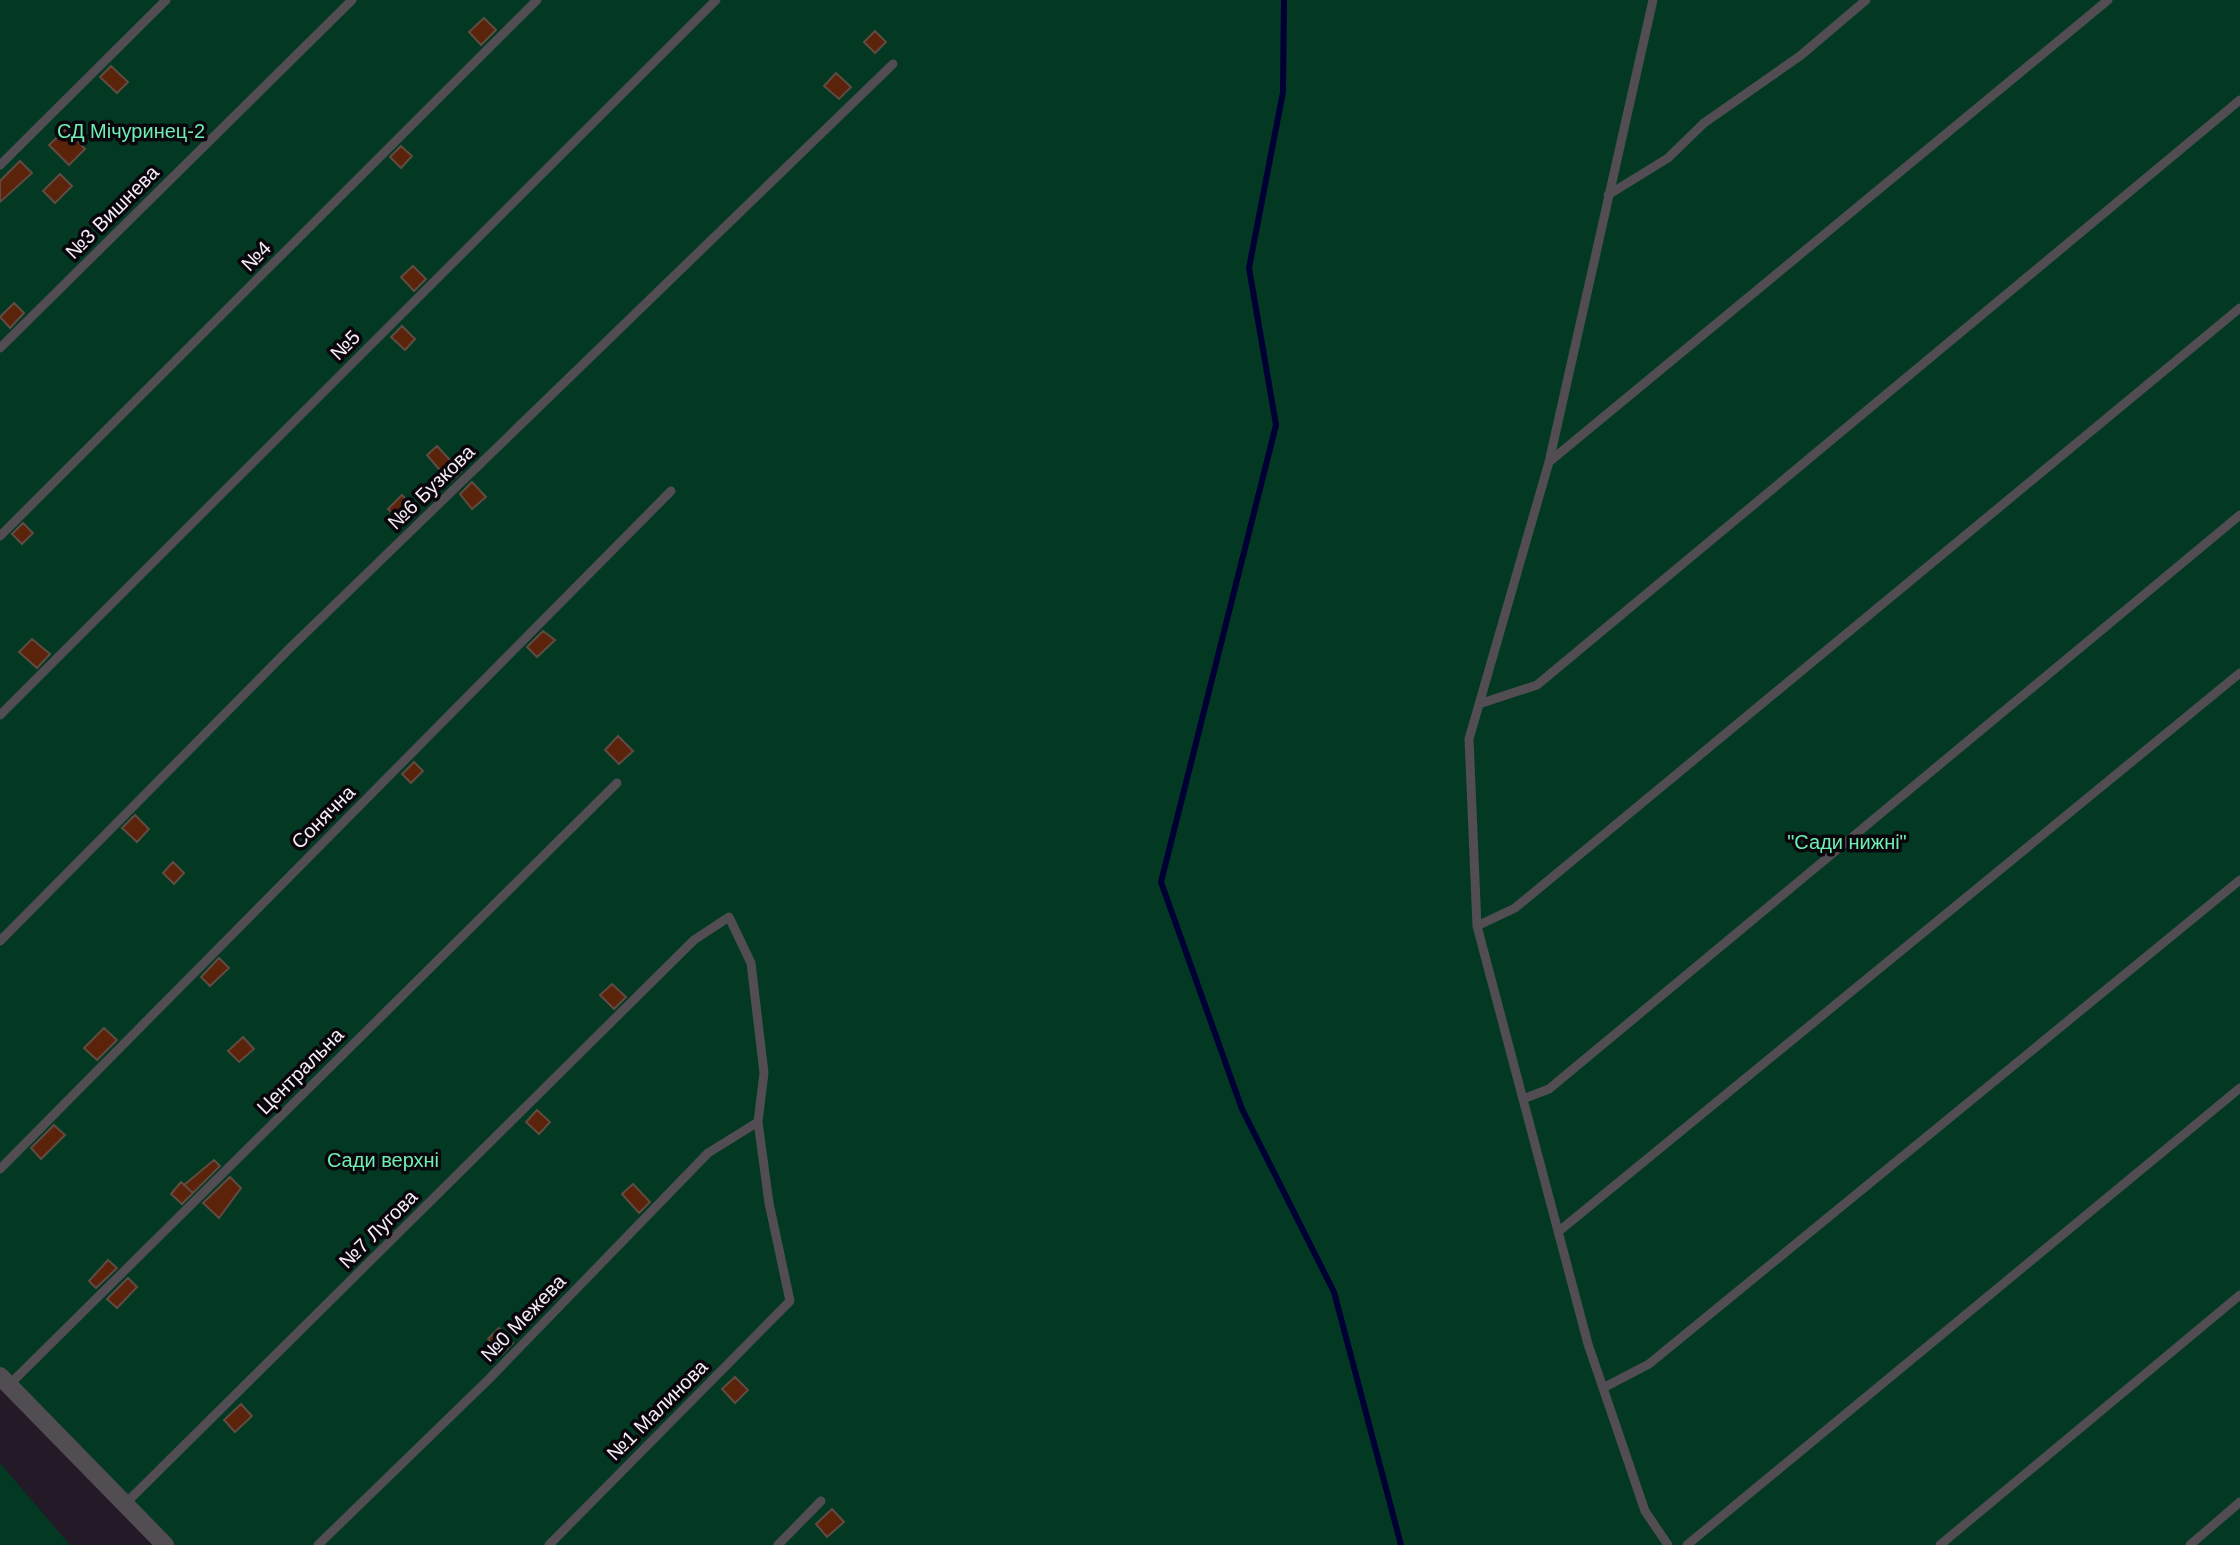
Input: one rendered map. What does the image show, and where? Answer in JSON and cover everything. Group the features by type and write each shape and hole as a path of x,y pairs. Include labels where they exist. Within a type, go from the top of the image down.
{"street":[{"path":"4,1381 165,1545"}],"lane":[{"path":"0,165 166,0"},
{"name":"№3 Вишнева","path":"0,348 352,0"},
{"name":"№4","path":"0,536 537,0"},
{"name":"№5","path":"0,715 716,0"},
{"path":"1653,0 1549,462 1469,739 1477,926 1603,1388 1645,1511 1668,1545"},
{"path":"1608,195 1668,158 1704,123 1800,56 1866,0"},
{"path":"1549,462 2108,0"},
{"name":"№6 Бузкова","path":"0,941 290,648 893,64"},
{"path":"1479,704 1537,685 2240,100"},
{"path":"1477,926 1515,908 2240,308"},
{"name":"Сонячна","path":"0,1169 671,491"},
{"path":"1523,1099 1549,1089 2240,515"},
{"path":"1558,1232 2240,673"},
{"name":"Центральна","path":"4,1381 617,783"},
{"path":"1603,1388 1649,1364 2240,880"},
{"name":"№7 Лугова","path":"125,1504 694,940 729,917 751,963 764,1073 758,1122"},
{"path":"1687,1545 2240,1088"},
{"name":"№1 Малинова","path":"549,1545 790,1301 769,1203 758,1122"},
{"name":"№0 Межева","path":"318,1545 489,1379 708,1153 758,1122"},
{"path":"1940,1545 2240,1295"},
{"path":"778,1545 821,1501"},
{"path":"2190,1545 2240,1502"}],"green space":[{"path":"0,0 2240,0 2240,1545 172,1545 0,1368"},
{"path":"0,1463 70,1545 0,1545"}],"building":[{"path":"484,18 496,30 481,45 469,32"},
{"path":"875,31 886,42 875,53 864,42"},
{"path":"111,66 128,82 117,93 100,77"},
{"path":"836,73 851,87 839,99 824,86"},
{"path":"66,129 85,149 69,165 49,145"},
{"path":"401,146 412,156 401,168 390,157"},
{"path":"20,161 32,173 0,202 0,181"},
{"path":"60,174 72,186 55,203 43,191"},
{"path":"413,266 426,279 414,291 401,277"},
{"path":"14,303 24,313 10,328 0,317"},
{"path":"402,326 415,339 405,350 391,337"},
{"path":"437,446 461,472 450,482 427,455"},
{"path":"472,482 486,497 472,509 460,494"},
{"path":"402,495 418,512 404,525 388,509"},
{"path":"23,523 33,533 22,544 12,534"},
{"path":"543,631 555,640 537,657 527,647"},
{"path":"32,639 50,654 37,668 19,652"},
{"path":"618,736 633,751 619,764 605,750"},
{"path":"414,762 423,771 411,783 402,774"},
{"path":"135,815 149,829 137,842 122,828"},
{"path":"173,862 184,873 174,884 163,873"},
{"path":"219,958 229,968 210,986 201,977"},
{"path":"612,984 626,997 614,1009 600,995"},
{"path":"104,1028 117,1040 97,1060 84,1048"},
{"path":"243,1037 254,1049 239,1062 228,1051"},
{"path":"537,1110 550,1122 539,1134 526,1122"},
{"path":"54,1125 65,1135 41,1159 31,1148"},
{"path":"214,1160 220,1166 193,1193 184,1185"},
{"path":"230,1177 241,1188 219,1218 203,1203"},
{"path":"181,1182 193,1193 182,1204 171,1194"},
{"path":"633,1184 650,1202 639,1213 622,1194"},
{"path":"108,1260 117,1268 96,1288 89,1281"},
{"path":"128,1278 137,1287 117,1308 107,1299"},
{"path":"499,1328 513,1343 502,1354 488,1339"},
{"path":"735,1377 748,1390 735,1403 722,1389"},
{"path":"241,1404 252,1416 235,1432 224,1420"},
{"path":"832,1509 844,1522 827,1537 816,1524"}],"waterway":[{"path":"1284,0 1283,92 1249,268 1276,425 1161,882 1242,1109 1334,1292 1401,1545"}],"park label":[{"name":"СД Мічуринец-2","path":"131,131"},
{"name":"\"Сади нижні\"","path":"1847,842"},
{"name":"Сади верхні","path":"383,1160"}]}
